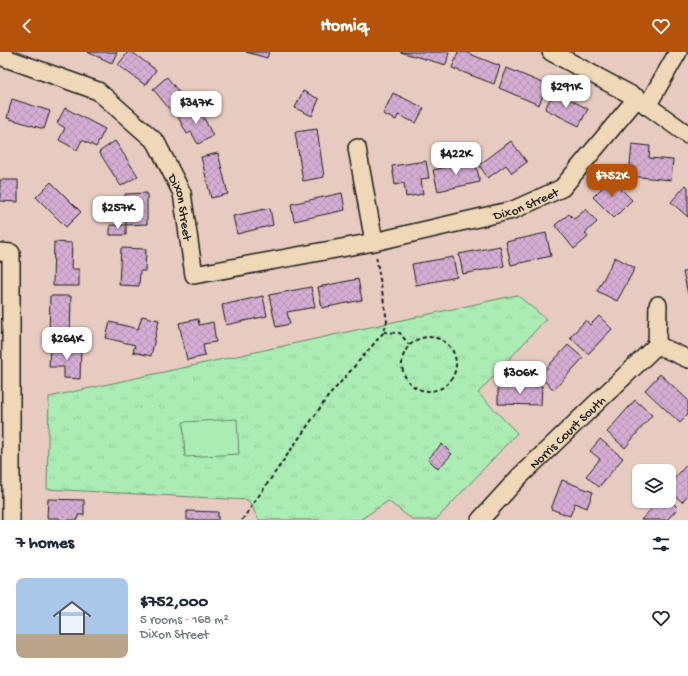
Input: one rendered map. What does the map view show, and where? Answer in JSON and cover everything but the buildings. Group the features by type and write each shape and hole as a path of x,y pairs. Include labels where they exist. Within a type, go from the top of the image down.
{"street":[{"path":"551,52 642,102 688,135"},
{"name":"Dixon Street","path":"0,56 98,91 156,142 182,193 194,275 374,242 513,210 562,188 642,102 678,52"},
{"path":"357,148 374,242"},
{"path":"6,253 11,520"},
{"path":"658,305 657,345 688,359"},
{"name":"Norris Court South","path":"480,520 520,476 657,345"}],"path":[{"path":"242,520 327,398 384,332 387,321 374,242"},
{"path":"384,332 400,333 408,345"},
{"path":"432,336 444,341 451,348 455,357 455,370 450,381 441,388 428,391 416,388 404,376 402,367 402,357 408,345 423,337 432,336"}],"green space":[{"path":"517,295 546,319 478,393 517,433 436,520 413,520 388,501 360,520 259,520 248,500 47,489 49,397"},
{"path":"237,419 239,454 185,457 183,422"}]}
